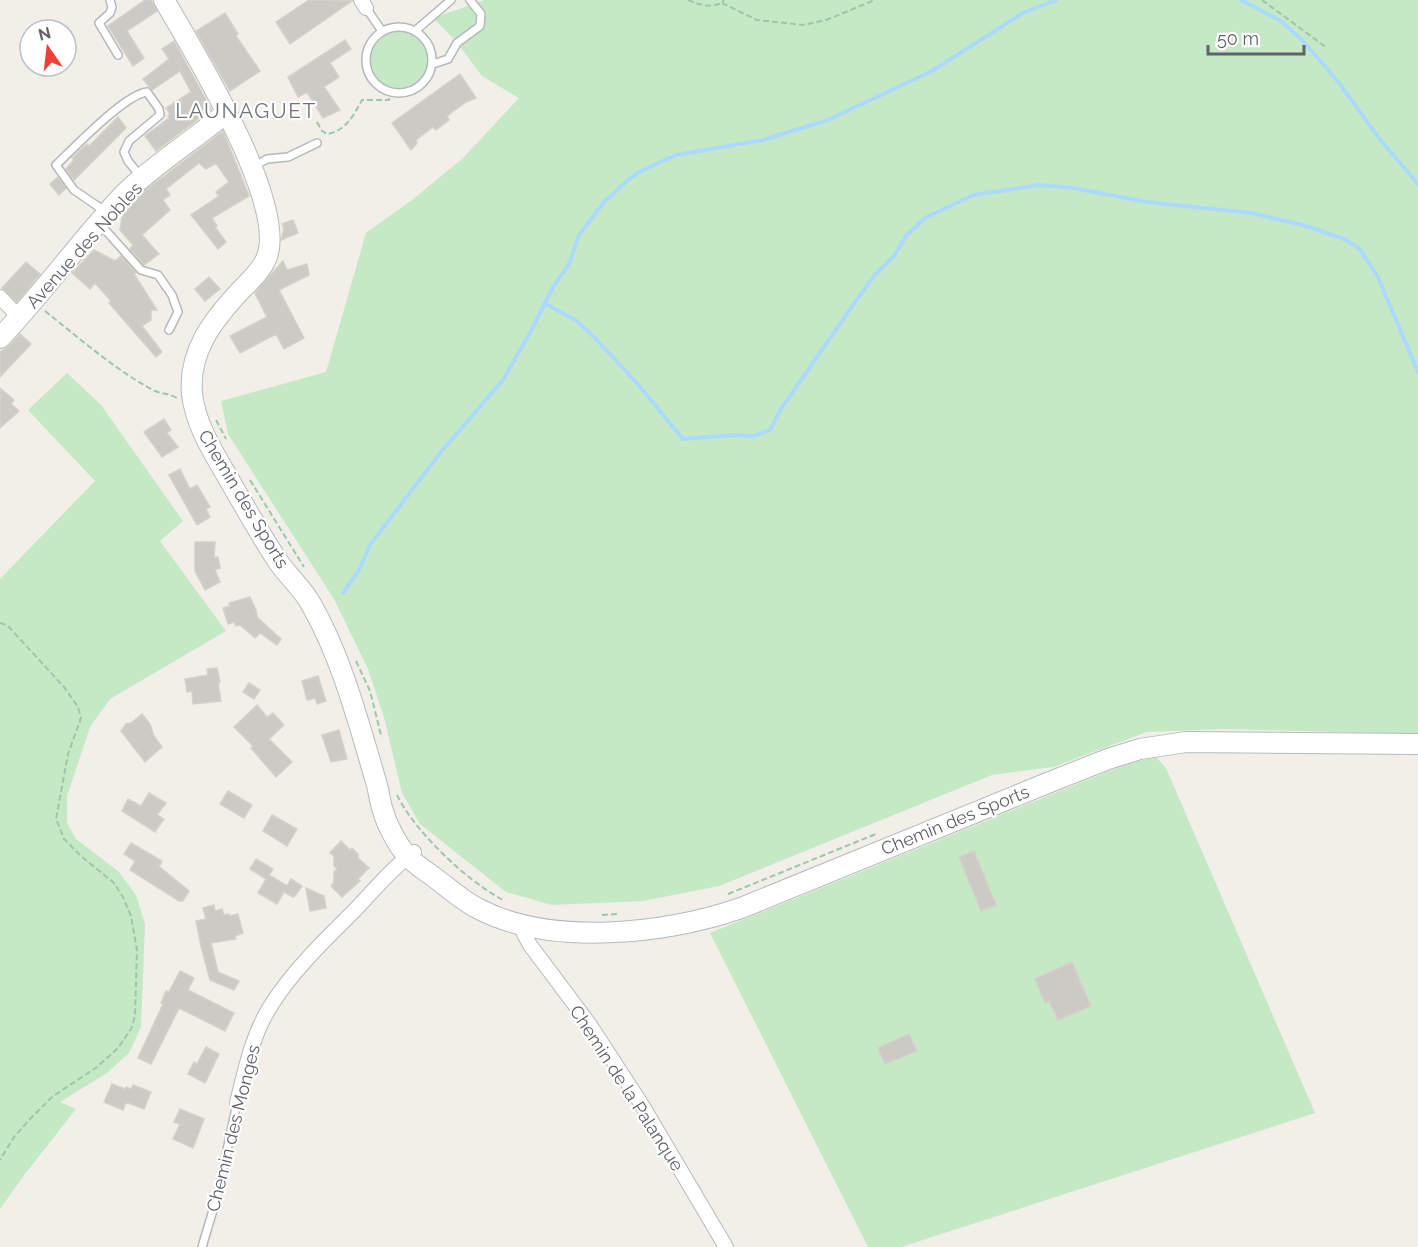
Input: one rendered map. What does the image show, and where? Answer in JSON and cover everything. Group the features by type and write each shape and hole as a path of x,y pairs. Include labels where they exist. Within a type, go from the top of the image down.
{"street":[{"name":"Chemin des Sports","path":"164,0 217,90 252,167 270,231 270,246 266,261 223,310 199,346 194,366 192,392 197,417 206,440 262,536 307,599 330,645 354,710 379,792 411,854 500,919 546,931 566,932 654,928 715,917 1108,759 1163,744 1186,742 1418,744"},
{"name":"Avenue des Nobles","path":"0,338 34,302 55,273 124,194 227,112"},
{"path":"0,297 19,318"},
{"name":"Chemin des Monges","path":"237,1103 252,1043 269,1007 327,938 411,854"},
{"name":"Chemin de la Palanque","path":"524,934 590,1025 642,1105 726,1247"}],"lane":[{"path":"110,0 112,7 110,13 99,23 118,56"},
{"path":"415,31 451,0"},
{"path":"433,64 448,59 457,43 480,26 481,14 470,0"},
{"path":"363,4 382,31"},
{"path":"394,27 406,27 415,31 427,40 432,52 433,64 429,75 422,85 411,91 390,92 376,84 369,74 366,63 368,50 373,39 382,31 394,27"},
{"path":"142,178 128,162 124,152 129,141 160,116 159,109 147,92 139,93 125,103 56,165 74,190 103,218 141,270 158,275 172,296 178,312 169,330"},
{"path":"252,167 267,159 288,157 317,143"},
{"name":"Chemin des Monges","path":"202,1247 217,1197 237,1103"}],"path":[{"path":"688,0 703,6 723,2 757,20 803,24 826,20 875,0"},
{"path":"1262,0 1327,48"},
{"path":"317,122 322,131 327,134 336,132 350,120 362,100 389,100 390,92"},
{"path":"34,302 132,378 154,391 172,395 181,404"},
{"path":"0,623 7,625 64,687 78,707 81,717 68,754 56,819 64,839 113,882 123,897 131,916 137,950 135,1016 131,1029 118,1048 97,1067 52,1097 30,1119 14,1137 0,1160"},
{"path":"729,894 882,832"},
{"path":"598,915 619,914"}],"green space":[{"path":"485,0 1418,0 1418,734 1225,729 1147,732 1053,767 992,775 719,886 643,901 552,905 506,892 420,824 402,793 384,717 368,669 334,599 228,434 221,401 326,372 366,233 412,200 462,159 519,98 482,76 455,40 433,18"},
{"path":"399,30 420,39 429,60 420,81 399,90 378,81 369,60 378,39"},
{"path":"67,373 101,405 183,521 160,541 226,631 110,699 90,727 67,796 67,823 76,839 118,871 136,895 145,924 141,1027 129,1053 107,1073 60,1102 76,1109 0,1209 0,579 95,481 28,410"},
{"path":"1156,757 1166,768 1315,1113 901,1247 868,1247 710,933 1129,763"}],"building":[{"path":"145,0 151,0 157,11 127,31 144,58 133,66 108,26"},
{"path":"309,0 352,1 290,44 276,22"},
{"path":"225,13 238,34 236,36 260,71 230,91 196,31"},
{"path":"345,40 351,49 330,63 339,77 324,87 340,110 323,118 307,92 298,97 288,77"},
{"path":"174,41 211,109 156,151 145,136 169,118 170,114 166,108 191,92 180,71 152,90 143,79 169,59 162,49"},
{"path":"460,74 476,98 466,102 447,116 449,120 436,130 433,127 416,140 417,143 411,150 392,123"},
{"path":"118,117 126,128 74,180 66,169 74,160 72,158 87,144 89,146"},
{"path":"223,131 249,196 212,218 217,226 215,227 226,242 218,249 191,215 219,196 216,192 229,182 216,163 206,169 199,163 166,189 170,195 163,200 170,210 142,235 159,254 144,265 130,249 133,245 120,230 122,217 142,193"},
{"path":"58,177 66,188 59,195 50,184"},
{"path":"293,220 298,233 281,240 284,229 282,224"},
{"path":"94,250 115,261 121,256 136,273 134,274 157,310 151,310 151,320 142,326 162,352 156,357 109,303 111,301 95,283 90,289 72,273"},
{"path":"283,261 287,270 307,264 309,275 279,290 304,338 284,349 276,334 240,353 230,336 267,317 255,293"},
{"path":"26,262 40,274 17,302 2,288"},
{"path":"209,277 220,289 205,301 195,289"},
{"path":"20,334 31,344 0,377 0,352"},
{"path":"0,388 14,400 11,404 19,411 0,428"},
{"path":"164,419 171,430 167,433 178,447 162,457 144,432"},
{"path":"180,469 190,489 197,485 210,507 206,509 210,517 197,525 169,475"},
{"path":"195,542 215,542 214,557 218,557 220,568 215,570 220,582 205,590 195,571"},
{"path":"250,597 257,617 281,639 277,645 260,633 255,638 240,625 236,626 234,622 228,624 223,608 230,606 229,603"},
{"path":"217,668 221,701 193,704 192,691 187,692 185,679 208,675 207,669"},
{"path":"318,676 326,701 317,704 315,698 307,700 302,681"},
{"path":"249,683 260,690 254,699 243,692"},
{"path":"257,705 267,717 273,713 284,725 269,739 292,762 276,777 251,748 253,746 234,727"},
{"path":"142,714 162,747 145,762 121,731 126,724 131,723"},
{"path":"339,730 347,759 331,762 322,735"},
{"path":"228,791 252,805 244,818 220,804"},
{"path":"149,793 166,803 157,815 164,819 155,832 122,811 128,799 141,806"},
{"path":"272,815 297,829 287,846 263,831"},
{"path":"341,841 350,850 352,848 358,854 358,858 369,868 358,879 360,881 342,897 331,886 334,882 334,872 337,869 334,866 334,856 330,853"},
{"path":"131,843 162,861 160,865 156,864 189,891 183,901 179,901 130,870 135,861 124,854"},
{"path":"974,851 996,905 981,911 959,857"},
{"path":"256,859 273,869 269,875 287,886 291,879 302,886 295,896 284,892 277,904 258,893 266,879 250,869"},
{"path":"306,888 324,896 326,908 310,911"},
{"path":"214,905 215,911 222,909 224,915 238,914 243,933 235,936 236,939 211,943 218,972 239,981 234,990 210,980 201,946 196,921 206,919 203,908"},
{"path":"1072,962 1091,1006 1058,1020 1049,1001 1045,1003 1035,979"},
{"path":"180,971 194,978 188,990 234,1013 225,1031 179,1008 151,1064 138,1058 163,1004 161,1003 166,991 169,992"},
{"path":"909,1034 917,1051 885,1064 878,1048"},
{"path":"206,1047 219,1054 205,1083 188,1074 194,1062 197,1064"},
{"path":"112,1084 125,1089 126,1087 131,1089 133,1085 151,1092 144,1109 126,1102 123,1110 104,1102"},
{"path":"180,1109 204,1119 193,1148 173,1139 180,1124 174,1122"}],"waterway":[{"path":"343,593 359,570 370,545 441,452 503,380 553,287 569,264 579,235 604,202 626,182 637,173 676,155 763,140 828,120 932,71 1023,13 1056,0"},
{"path":"1241,0 1281,21 1303,41 1340,84 1378,137 1418,184"},
{"path":"544,303 577,321 597,340 636,382 683,439 733,435 754,436 770,430 781,409 860,295 875,275 894,256 906,236 925,218 973,195 1039,185 1073,188 1147,202 1251,213 1303,225 1344,239 1359,248 1377,275 1418,372"}],"district":[{"name":"LAUNAGUET","path":"246,110"}]}
